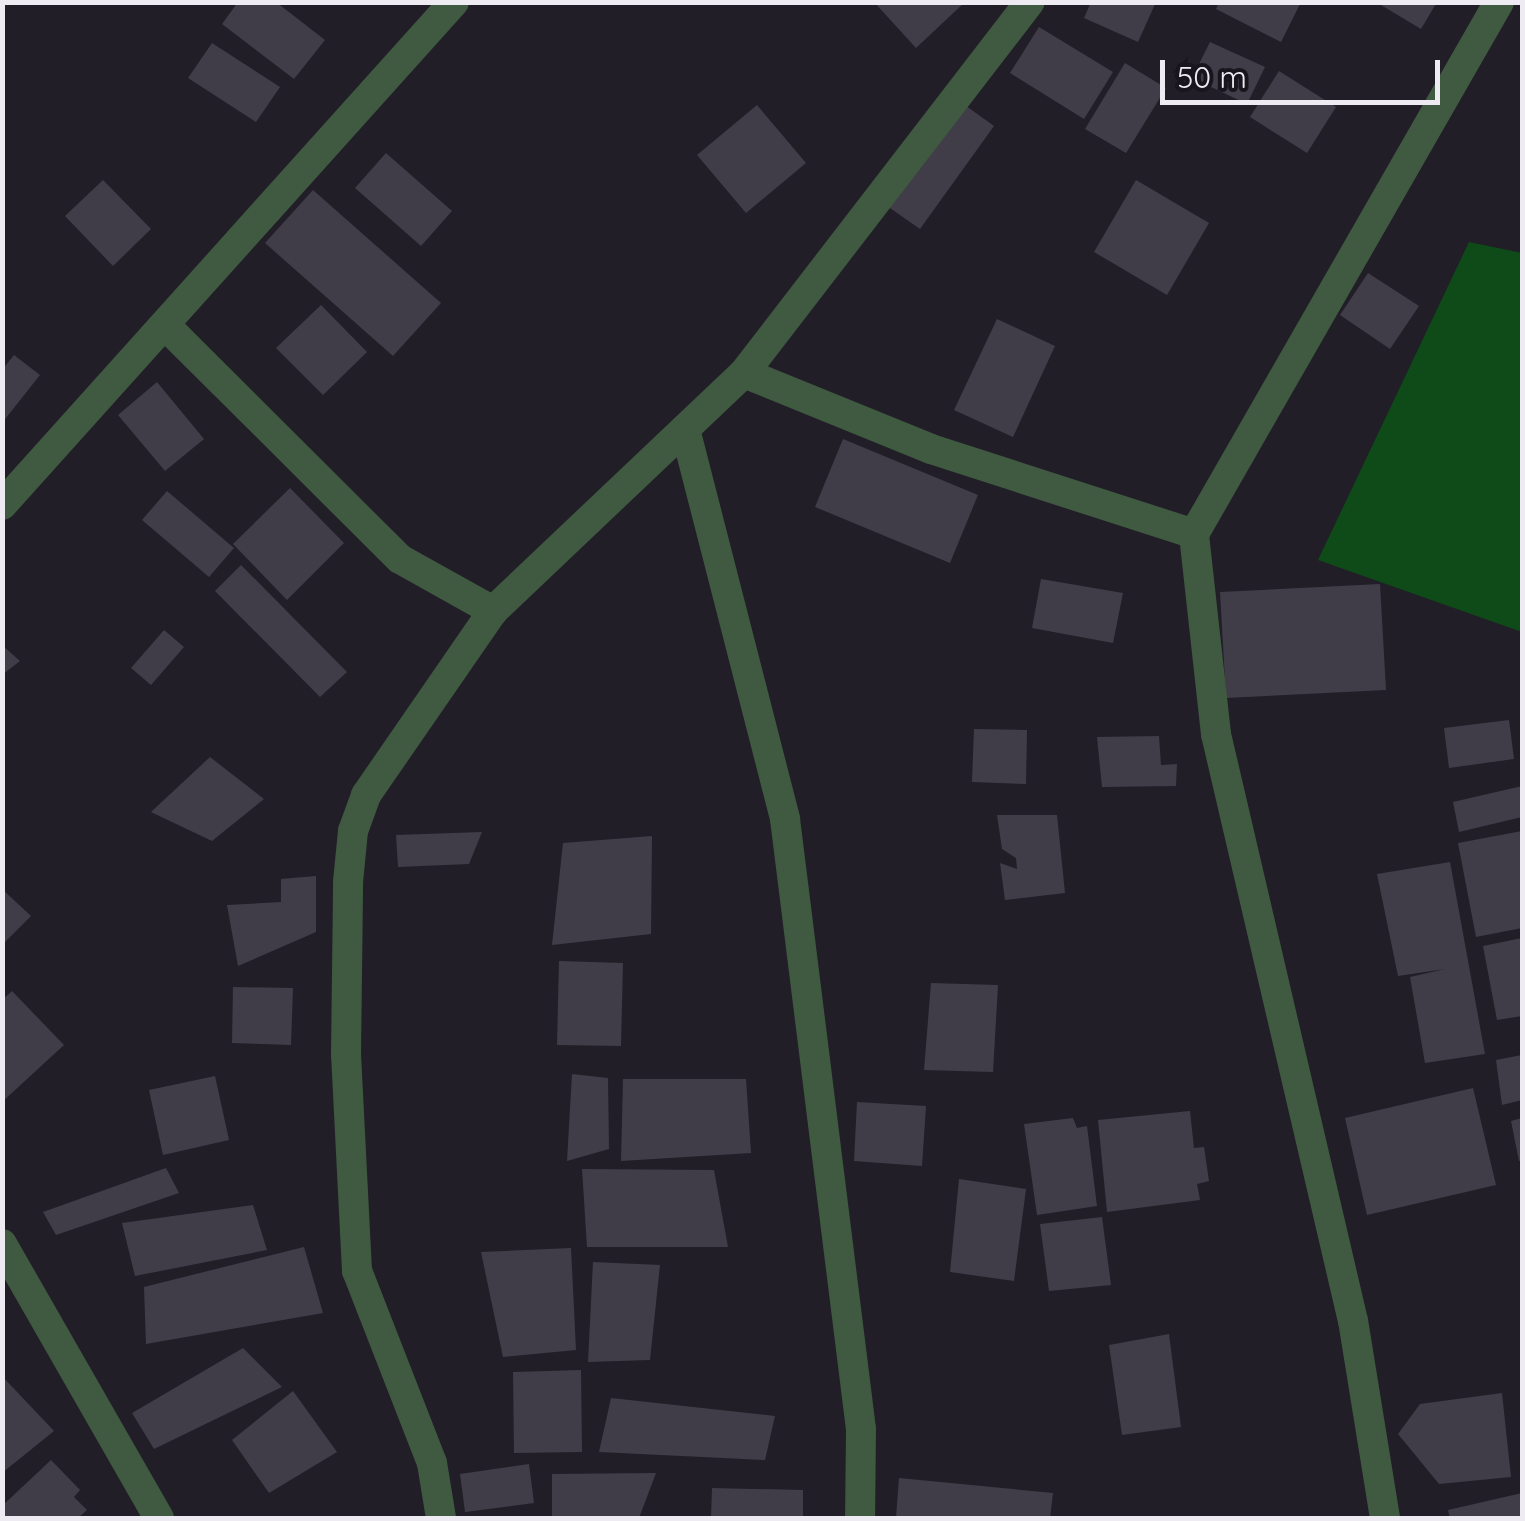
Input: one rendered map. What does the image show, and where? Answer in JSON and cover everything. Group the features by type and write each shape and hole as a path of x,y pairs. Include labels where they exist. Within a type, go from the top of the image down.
{"street":[{"path":"2,506 454,2"},
{"path":"441,1518 432,1463 357,1271 346,1055 348,882 353,832 366,795 493,611 744,373 1030,2"},
{"path":"1386,1518 1354,1322 1216,734 1194,534 1499,2"},
{"path":"166,326 400,558 493,611"},
{"path":"744,373 932,448 1194,534"},
{"path":"686,429 786,819 862,1429 860,1518"},
{"path":"2,1244 159,1518"}],"green space":[{"path":"1469,242 1522,253 1522,632 1318,560"}],"building":[{"path":"238,2 276,2 325,40 294,79 222,24"},
{"path":"874,2 965,2 916,48"},
{"path":"1091,2 1156,2 1138,42 1084,18"},
{"path":"1219,2 1301,2 1281,42 1216,9"},
{"path":"1376,2 1437,2 1421,29"},
{"path":"1039,27 1113,72 1084,119 1010,73"},
{"path":"1210,42 1265,67 1247,104 1192,78"},
{"path":"212,43 280,87 256,122 188,78"},
{"path":"1125,63 1166,88 1126,153 1085,129"},
{"path":"1279,71 1336,107 1307,153 1250,117"},
{"path":"962,103 994,126 920,229 887,206"},
{"path":"757,105 806,163 746,213 697,155"},
{"path":"386,153 452,211 421,246 355,188"},
{"path":"103,180 151,229 113,266 65,216"},
{"path":"1136,180 1209,223 1167,295 1094,252"},
{"path":"313,190 441,303 393,356 265,243"},
{"path":"1368,273 1419,306 1390,349 1340,315"},
{"path":"321,305 367,352 323,395 276,348"},
{"path":"997,319 1055,346 1013,437 954,410"},
{"path":"14,355 40,375 2,423 2,370"},
{"path":"157,382 204,439 165,471 118,415"},
{"path":"843,439 978,495 950,563 815,507"},
{"path":"290,488 344,543 287,600 233,544"},
{"path":"167,491 234,548 209,577 142,520"},
{"path":"241,565 347,672 320,697 215,591"},
{"path":"1041,579 1123,593 1113,643 1032,628"},
{"path":"1380,584 1386,690 1226,698 1220,592"},
{"path":"164,630 184,647 151,685 131,668"},
{"path":"2,645 20,661 2,675"},
{"path":"1509,720 1514,759 1449,768 1444,728"},
{"path":"974,729 1027,730 1026,784 972,782"},
{"path":"1159,736 1161,765 1177,764 1176,786 1102,787 1097,737"},
{"path":"210,757 264,799 212,841 151,812"},
{"path":"1522,786 1522,817 1459,832 1453,802"},
{"path":"997,815 1057,815 1065,893 1005,900 1000,863 1017,869 1016,858 1002,849"},
{"path":"1522,831 1522,928 1476,937 1458,843"},
{"path":"482,832 469,864 398,867 396,835"},
{"path":"652,836 651,934 552,945 563,843"},
{"path":"1450,862 1485,1054 1425,1063 1410,977 1445,969 1398,976 1377,874"},
{"path":"316,876 316,932 238,966 227,905 281,902 281,879"},
{"path":"2,889 31,916 2,945"},
{"path":"1522,938 1522,1016 1497,1020 1483,946"},
{"path":"559,961 623,963 621,1046 557,1045"},
{"path":"931,983 998,985 993,1072 924,1070"},
{"path":"233,987 293,988 291,1045 232,1043"},
{"path":"12,991 64,1045 2,1102 2,1000"},
{"path":"1522,1055 1522,1100 1502,1105 1496,1060"},
{"path":"572,1074 608,1078 609,1149 567,1161"},
{"path":"215,1076 229,1140 163,1155 149,1090"},
{"path":"623,1079 746,1079 751,1153 621,1161"},
{"path":"1473,1088 1496,1185 1367,1215 1345,1118"},
{"path":"857,1102 926,1106 922,1166 854,1161"},
{"path":"1190,1111 1194,1148 1204,1147 1209,1181 1197,1184 1200,1200 1107,1212 1098,1120"},
{"path":"1073,1118 1077,1128 1087,1126 1097,1206 1037,1215 1024,1124"},
{"path":"1522,1118 1522,1160 1519,1161 1511,1121"},
{"path":"166,1168 179,1193 56,1235 43,1212"},
{"path":"582,1169 714,1170 728,1247 587,1247"},
{"path":"959,1179 1026,1189 1014,1281 950,1272"},
{"path":"253,1205 267,1250 135,1276 122,1223"},
{"path":"1102,1217 1111,1285 1049,1291 1040,1224"},
{"path":"304,1247 323,1313 146,1344 144,1287"},
{"path":"571,1248 576,1350 503,1357 481,1252"},
{"path":"593,1262 660,1265 650,1360 588,1362"},
{"path":"1169,1334 1181,1427 1122,1435 1109,1345"},
{"path":"243,1348 282,1387 154,1449 132,1413"},
{"path":"581,1370 582,1452 514,1453 513,1372"},
{"path":"2,1376 54,1431 2,1473"},
{"path":"293,1391 337,1452 269,1493 232,1440"},
{"path":"1502,1393 1511,1477 1439,1484 1398,1434 1420,1404"},
{"path":"611,1398 775,1416 765,1460 599,1452"},
{"path":"51,1460 80,1490 74,1497 87,1510 78,1518 2,1518 2,1506"},
{"path":"529,1464 534,1503 465,1512 460,1474"},
{"path":"656,1473 639,1518 552,1518 552,1474"},
{"path":"899,1478 1053,1493 1050,1518 896,1518"},
{"path":"712,1488 803,1490 803,1518 711,1518"},
{"path":"1522,1493 1522,1518 1450,1518 1448,1510"}]}
